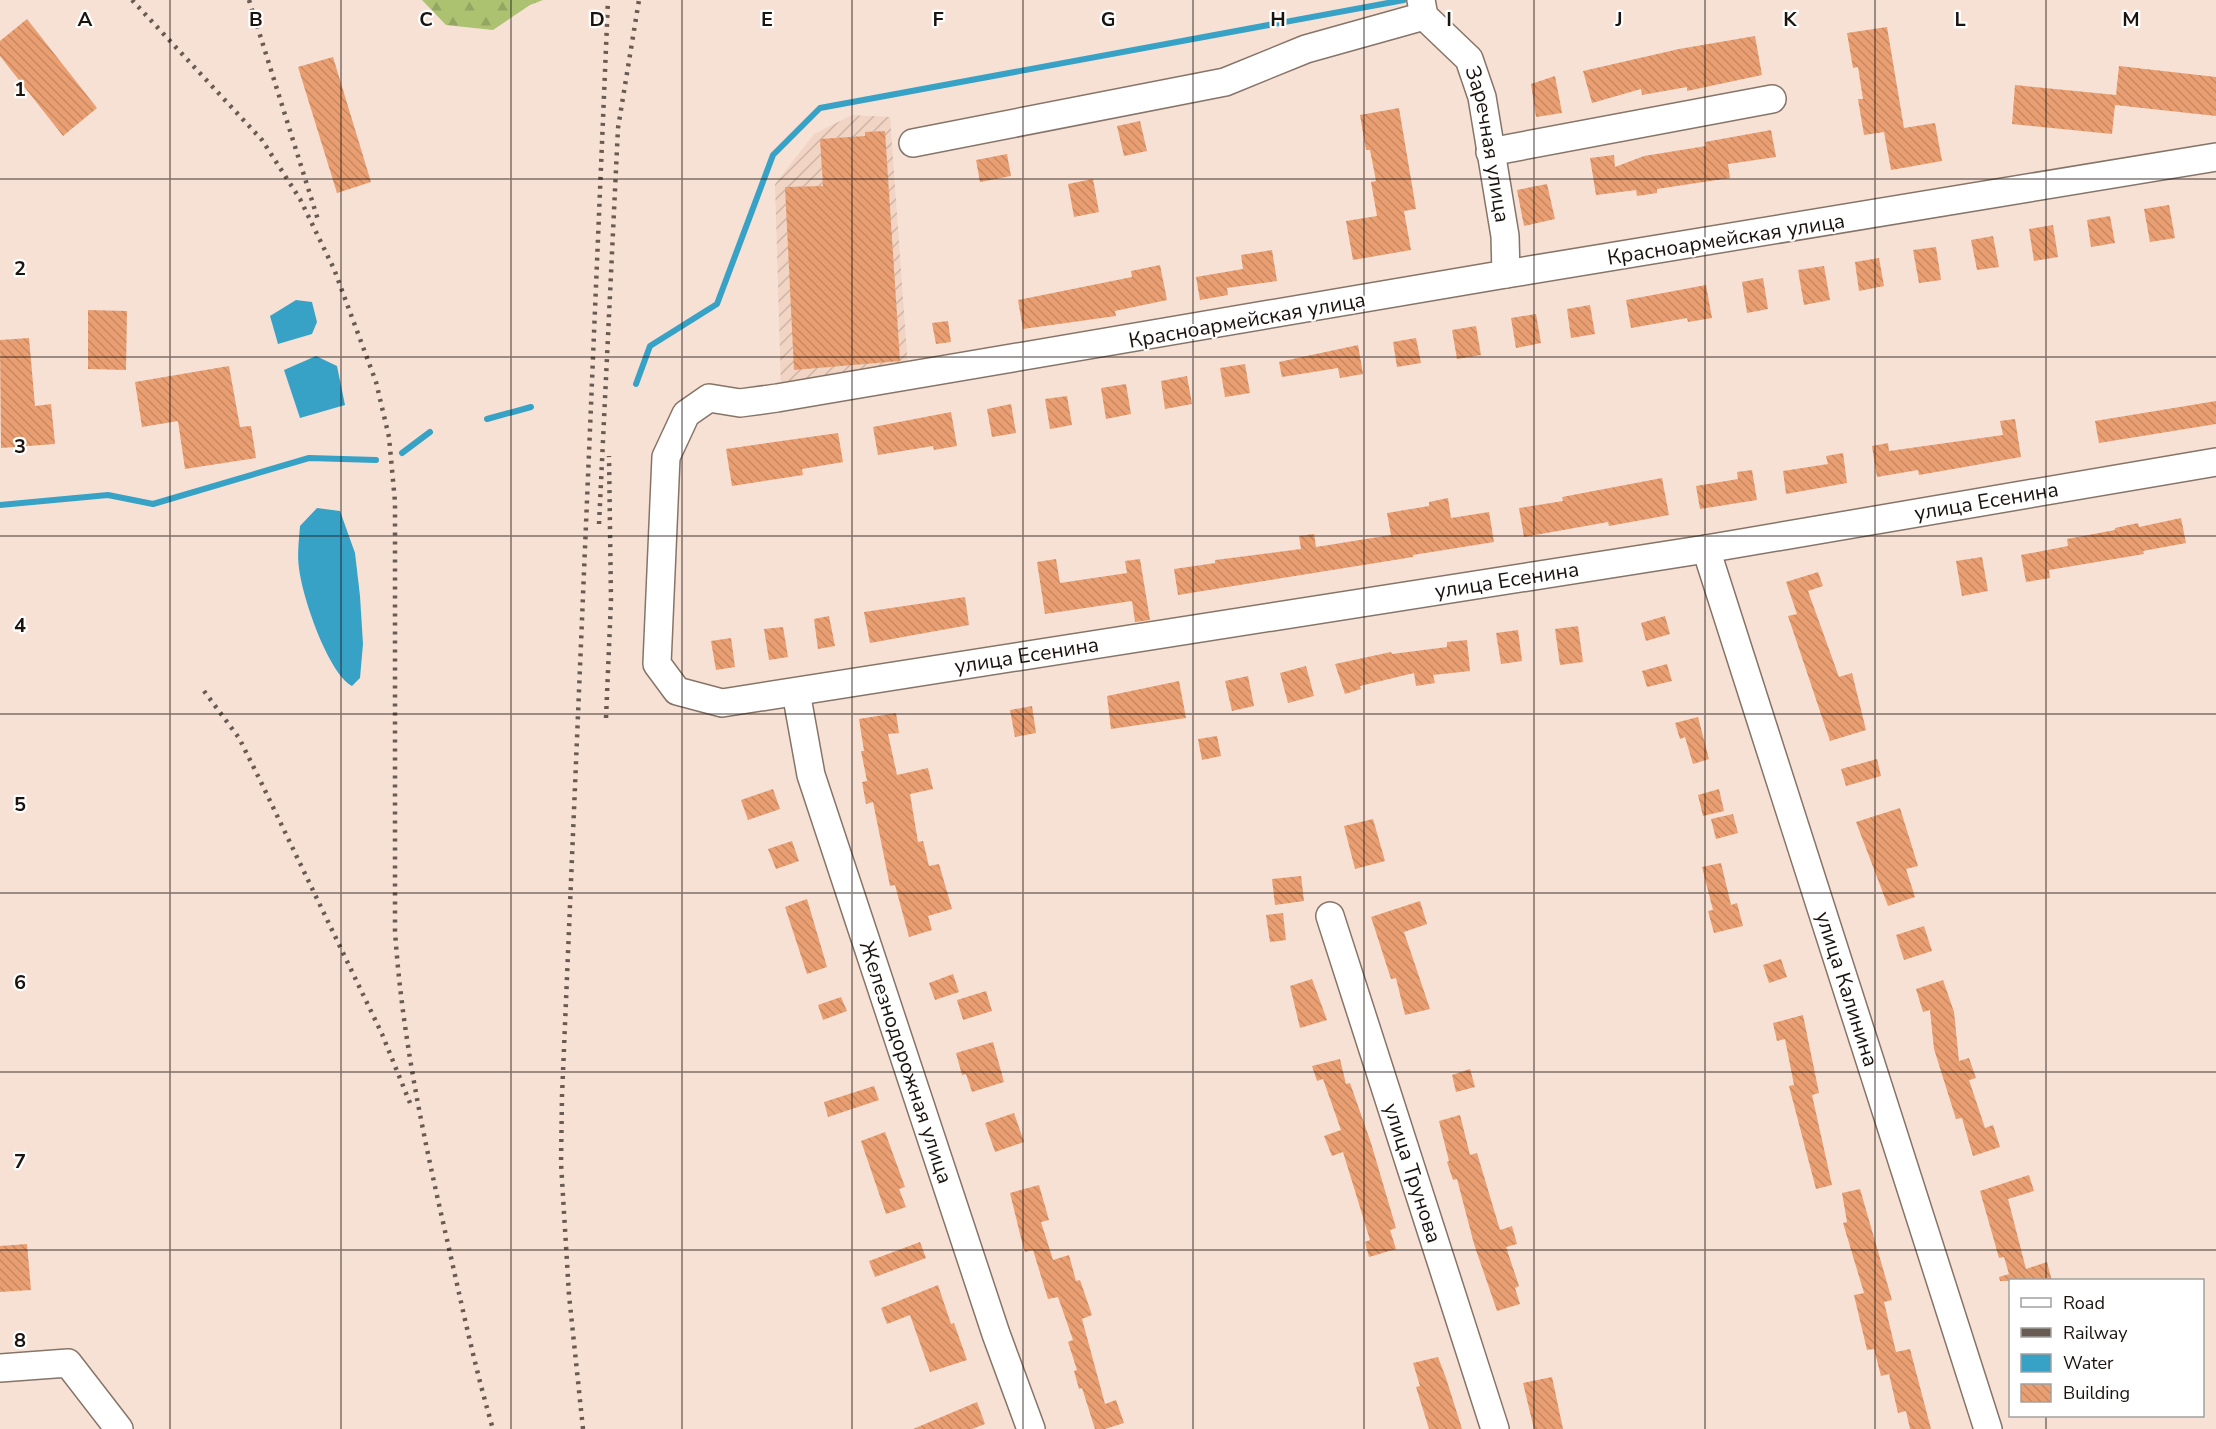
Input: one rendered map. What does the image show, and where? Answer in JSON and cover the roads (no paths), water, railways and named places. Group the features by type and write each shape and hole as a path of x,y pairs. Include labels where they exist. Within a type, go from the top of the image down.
{"street":[{"path":"913,143 1225,82 1306,49 1422,8"},
{"name":"Заречная улица","path":"1422,8 1469,59 1482,97 1505,236 1506,274"},
{"path":"1490,152 1772,99"},
{"name":"Красноармейская улица","path":"796,692 722,703 677,691 657,664 666,457 686,414 709,398 740,403 777,398 1506,274 2216,157"},
{"name":"улица Есенина","path":"796,692 1706,549 2216,462"},
{"name":"улица Калинина","path":"1706,549 1988,1429"},
{"name":"Железнодорожная улица","path":"796,692 811,775 996,1334 1031,1429"},
{"name":"улица Трунова","path":"1330,916 1495,1429"},
{"path":"0,1368 68,1363 119,1429"}],"water":[{"path":"296,300 312,302 317,322 312,334 278,344 270,316"},
{"path":"316,356 337,366 345,405 300,418 284,370"},
{"path":"317,508 340,511 355,553 363,644 360,678 352,686 334,666 325,650 301,581 298,558 300,526"}],"waterway":[{"path":"636,384 650,346 717,304 773,155 820,108 1404,0"},
{"path":"487,419 531,407"},
{"path":"402,453 430,432"},
{"path":"0,505 108,495 153,504 309,458 376,460"}],"railway":[{"path":"132,0 262,140 300,199 334,269 376,382 389,437 395,502 395,931 398,971 409,1049 439,1205 480,1383 493,1429"},
{"path":"249,0 319,223"},
{"path":"583,1429 569,1295 561,1163 562,1096 608,0"},
{"path":"599,524 618,128 639,0"},
{"path":"606,718 611,600 609,456"},
{"path":"204,691 239,738 382,1034 410,1103"}]}
